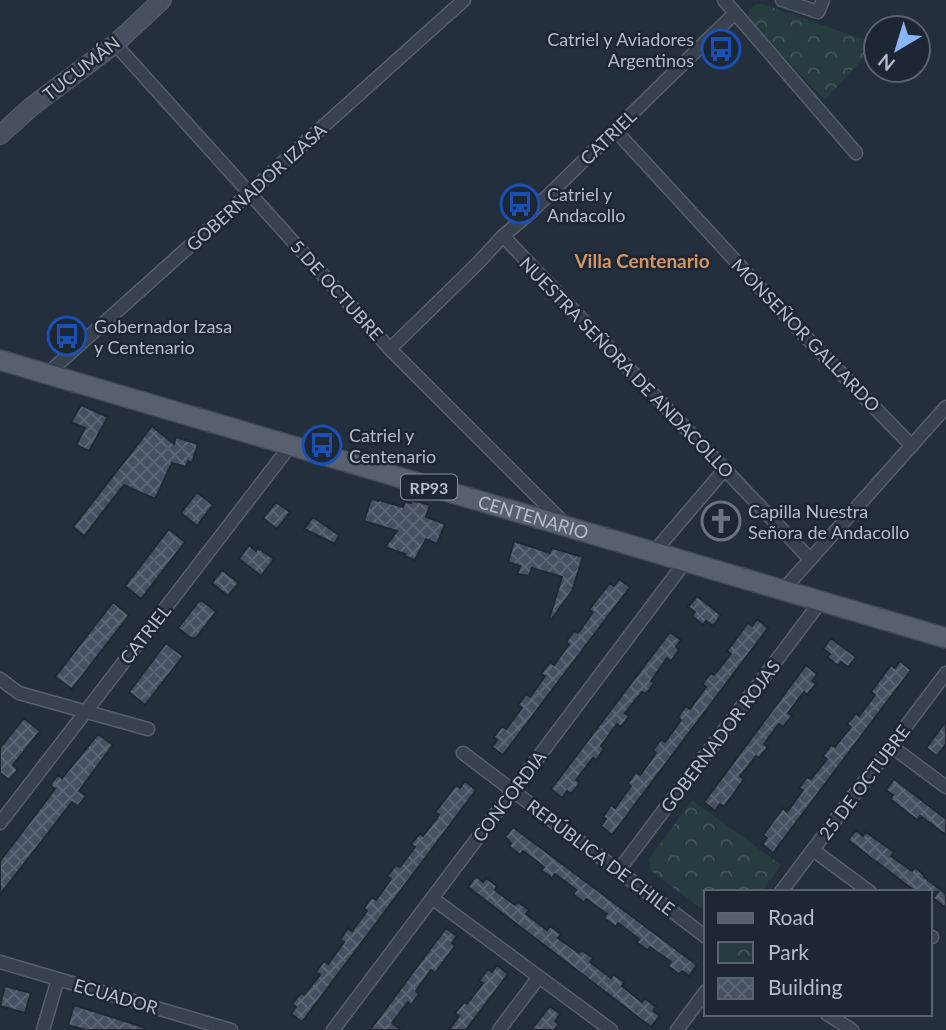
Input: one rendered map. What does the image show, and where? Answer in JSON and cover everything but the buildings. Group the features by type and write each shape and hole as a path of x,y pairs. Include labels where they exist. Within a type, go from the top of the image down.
{"main road":[{"name":"TUCUMÁN","path":"0,135 31,107 115,44 162,0"},
{"name":"CENTENARIO","path":"0,360 946,638"}],"street":[{"name":"GOBERNADOR IZASA","path":"47,374 464,0"},
{"path":"723,0 856,153"},
{"path":"782,0 818,12 823,0"},
{"name":"CATRIEL","path":"390,349 503,236 530,213 735,13"},
{"name":"5 DE OCTUBRE","path":"115,44 390,349 569,527"},
{"name":"MONSEÑOR GALLARDO","path":"615,130 792,322 912,446"},
{"name":"NUESTRA SEÑORA DE ANDACOLLO","path":"503,236 810,559"},
{"path":"783,590 946,407"},
{"name":"CATRIEL","path":"0,823 290,446"},
{"path":"654,552 724,469"},
{"name":"CONCORDIA","path":"333,1030 685,562"},
{"name":"GOBERNADOR ROJAS","path":"619,870 821,601"},
{"name":"25 DE OCTUBRE","path":"783,890 946,673"},
{"path":"0,679 19,693 148,729"},
{"path":"891,746 946,787"},
{"name":"REPÚBLICA DE CHILE","path":"463,753 704,935"},
{"path":"813,850 867,890"},
{"path":"432,898 611,1030"},
{"name":"ECUADOR","path":"0,962 231,1030"},
{"path":"499,1030 539,977"},
{"path":"43,1030 58,979"},
{"path":"677,1030 704,994"},
{"path":"180,1030 184,1016"},
{"path":"830,1016 852,1030"}],"green space":[{"path":"756,4 763,4 862,39 862,59 825,100 751,24 751,8"},
{"path":"692,800 781,865 762,890 704,890 704,911 651,871 649,859"}],"place":[{"name":"Catriel y Aviadores Argentinos","path":"721,49"},
{"name":"Catriel y Andacollo","path":"520,204"},
{"name":"Gobernador Izasa y Centenario","path":"67,336"},
{"name":"Catriel y Centenario","path":"322,445"},
{"name":"Capilla Nuestra Señora de Andacollo","path":"721,521"}],"district":[{"name":"Villa Centenario","path":"642,260"}]}
